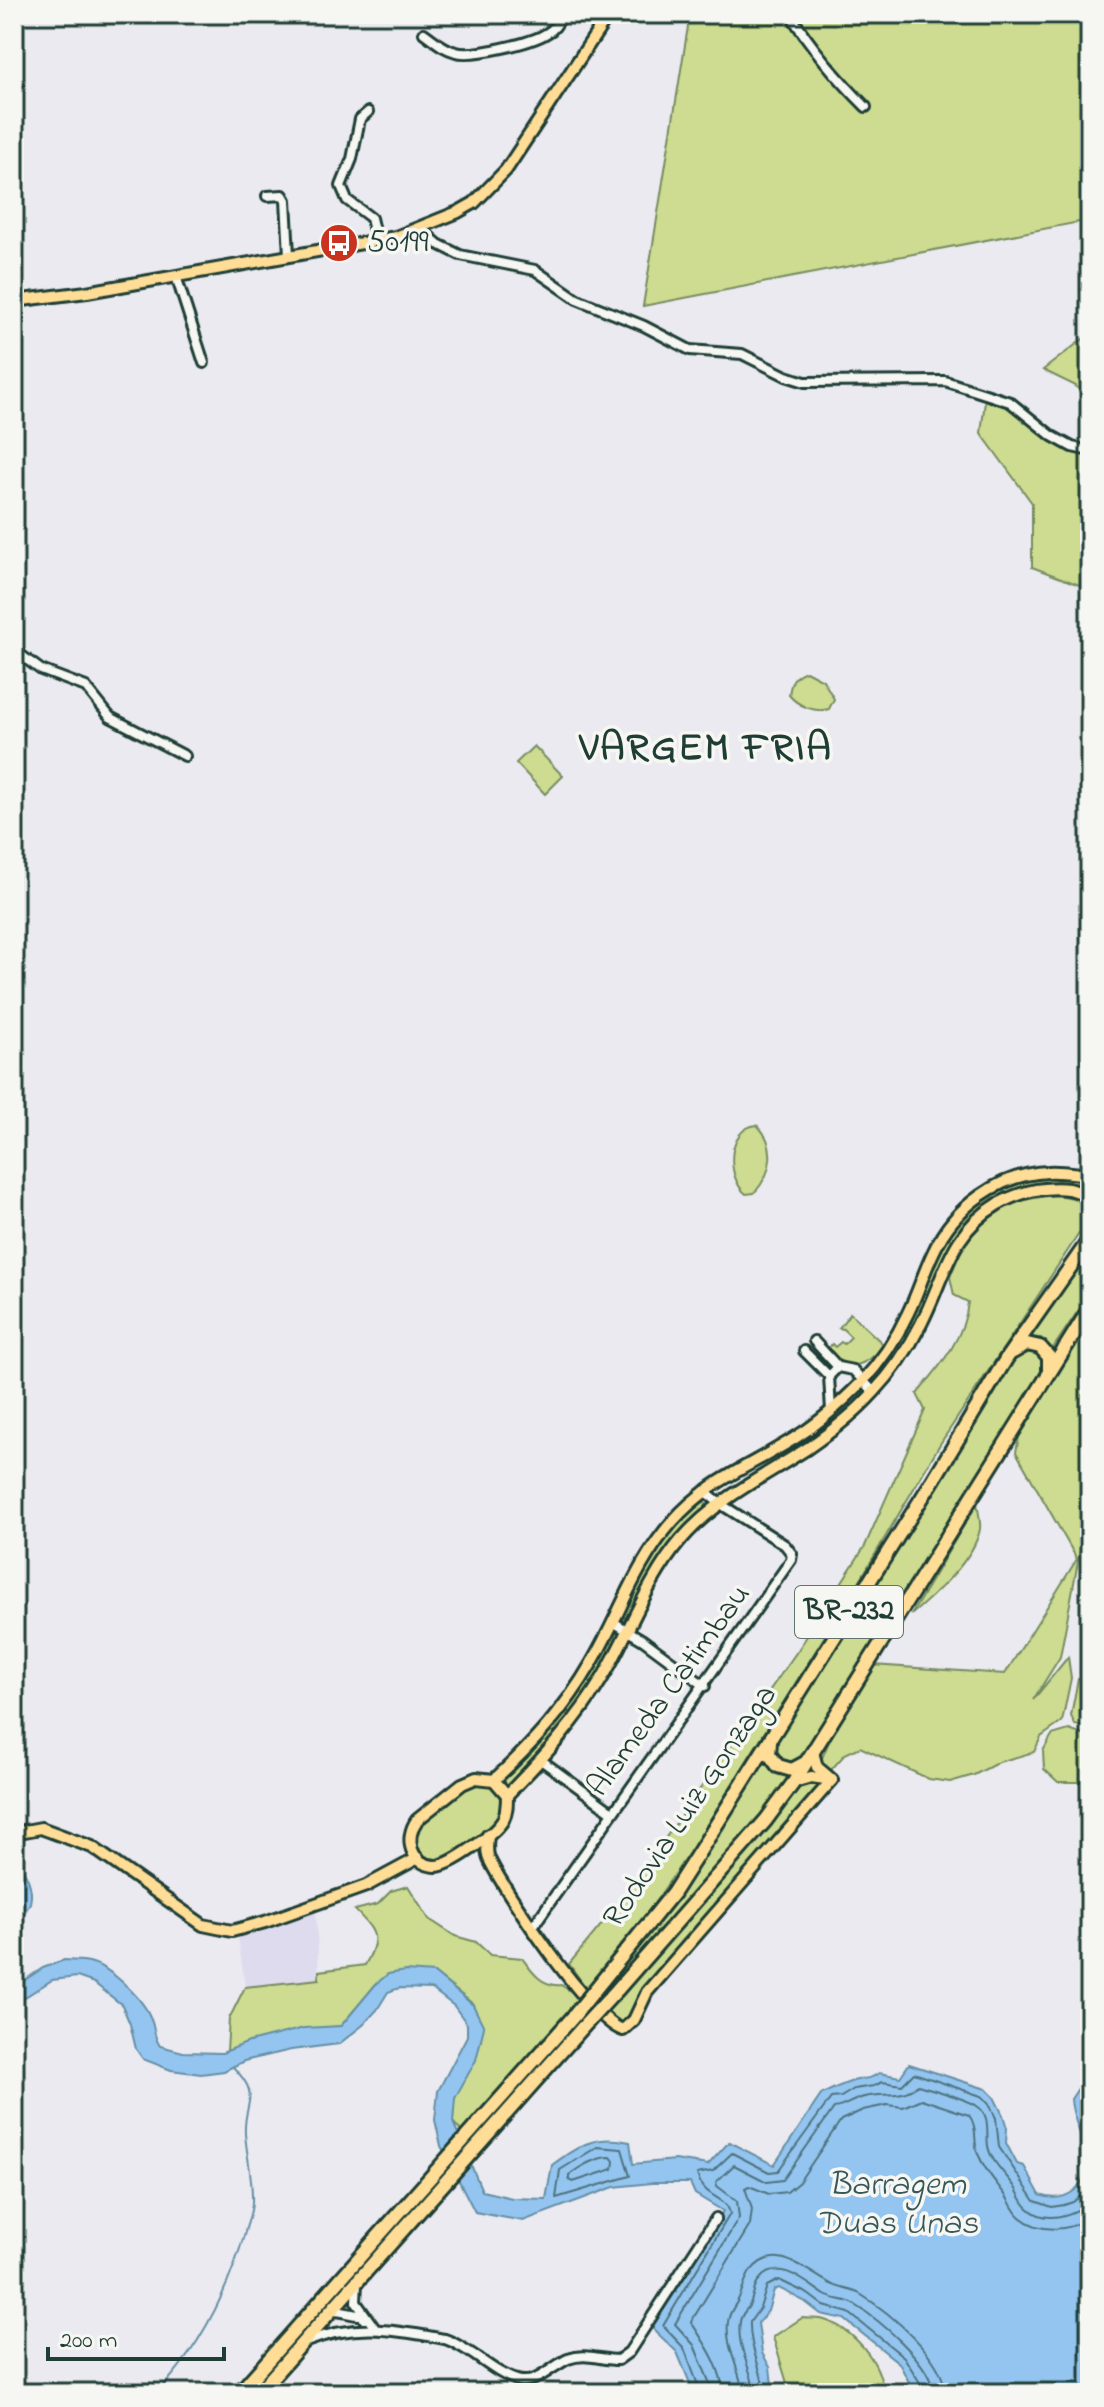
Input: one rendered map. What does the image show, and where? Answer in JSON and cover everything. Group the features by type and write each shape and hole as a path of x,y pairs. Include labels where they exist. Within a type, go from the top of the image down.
{"highway":[{"name":"Rodovia Luiz Gonzaga","path":"258,2393 447,2180 486,2125 673,1893 1006,1359 1090,1239"},
{"name":"Rodovia Luiz Gonzaga","path":"239,2393 437,2170 583,2027 755,1832 794,1782 1090,1308"},
{"path":"1006,1359 1021,1346 1040,1347 1051,1363 1042,1384"},
{"path":"772,1735 769,1754 778,1766 792,1770 802,1766 811,1755"}],"main road":[{"path":"14,301 176,276 421,229 474,203 506,170 609,14"},
{"path":"494,1780 507,1795 502,1823 467,1851 441,1866 426,1864 418,1858 411,1849 409,1837 417,1820 469,1780 494,1780 543,1733 592,1664 652,1548 674,1519 704,1491 731,1473 802,1434 863,1381 897,1334 934,1250 946,1228 962,1209 1001,1183 1025,1175 1047,1172 1090,1175"},
{"path":"507,1795 541,1760 590,1697 665,1560 681,1540 719,1503 841,1423 874,1392 910,1343 957,1242 982,1215 1011,1197 1035,1190 1071,1189 1090,1198"},
{"path":"811,1755 819,1770 832,1780"},
{"path":"794,1782 811,1777 832,1780"},
{"path":"488,1835 488,1857 532,1928 576,1987 618,2029 627,2028 637,2015 647,1992 832,1780"},
{"path":"14,1833 41,1828 92,1847 203,1925 232,1931 366,1886 418,1858"},
{"path":"467,1851 488,1857"}],"street":[{"path":"424,33 454,52 472,54 541,37 554,28 562,14"},
{"path":"597,14 598,32"},
{"path":"790,14 846,88 866,107"},
{"path":"368,112 360,119 352,159 341,186 347,200 371,218 376,240"},
{"path":"267,196 283,195 286,200 289,255"},
{"path":"421,229 438,244 460,255 535,270 577,299 644,326 690,350 742,354 805,382 945,381 1010,402 1052,436 1072,447 1090,451"},
{"path":"176,276 204,363"},
{"path":"14,650 41,670 86,687 110,717 185,756"},
{"path":"897,1334 910,1343"},
{"path":"831,1411 829,1376 807,1354 817,1344 838,1367 853,1370 867,1368 880,1359"},
{"path":"829,1376 838,1367"},
{"path":"853,1370 874,1392"},
{"path":"767,1454 774,1469"},
{"path":"704,1491 719,1503"},
{"name":"Alameda Catimbau","path":"532,1928 788,1566 792,1554 785,1545 719,1503"},
{"path":"613,1622 705,1686"},
{"path":"541,1760 612,1812"},
{"path":"302,2344 320,2336 375,2328 457,2343 503,2373 525,2381 585,2355 618,2360 629,2352 716,2218"},
{"path":"359,2279 355,2290 356,2302 375,2328"},
{"path":"330,2311 363,2315"},
{"path":"363,2315 365,2328"}],"shaded area":[{"path":"316,1911 319,1978 245,1987 238,1937"}],"green space":[{"path":"690,14 1090,14 1090,220 643,306"},
{"path":"1090,326 1090,406 1076,386 1043,370 1087,336"},
{"path":"986,393 1017,408 1047,432 1090,451 1090,589 1032,567 1032,503 981,433"},
{"path":"806,671 823,680 834,699 829,709 807,708 789,695 793,680"},
{"path":"534,746 563,776 545,794 516,763"},
{"path":"757,1125 768,1141 769,1168 754,1193 746,1194 735,1177 732,1155 739,1135"},
{"path":"1028,1176 1090,1176 1090,1195 1067,1185 1042,1184 1000,1196 980,1210 964,1226 951,1246 909,1336 905,1335 902,1331 923,1281 946,1236 961,1216 1001,1186"},
{"path":"1053,1195 1077,1200 1084,1207 1088,1220 940,1444 863,1575 691,1850 644,1918 587,1989 569,1964 621,1901 798,1650 865,1546 925,1410 917,1394 950,1351 962,1328 968,1302 954,1295 950,1277 965,1241 988,1216 1011,1202"},
{"path":"1090,1242 1090,1293 1051,1351 1041,1338 1023,1337"},
{"path":"850,1313 884,1345 863,1363 847,1366 839,1363 828,1348 832,1344 835,1347 841,1342 844,1344 851,1337 839,1328"},
{"path":"1090,1323 1090,1498 1060,1657 1033,1700 1068,1657 1071,1678 1062,1722 1041,1737 1034,1752 950,1782 929,1779 860,1747 845,1754 831,1770 822,1770 819,1765 831,1737 868,1672 797,1768 775,1762 774,1733 1012,1355 1032,1348 1041,1358 1041,1371 873,1665 1005,1674 1077,1559 1016,1452 1019,1437"},
{"path":"700,1499 707,1505 662,1559 629,1621 622,1616 622,1611 637,1580 664,1538"},
{"path":"977,1503 980,1529 970,1553 952,1576 911,1615"},
{"path":"614,1630 623,1635 573,1717 506,1792 497,1782 542,1741 567,1708"},
{"path":"1090,1678 1090,1729 1075,1725 1071,1716 1078,1679"},
{"path":"1069,1730 1083,1735 1090,1742 1090,1774 1079,1782 1058,1782 1044,1769 1043,1751 1052,1735"},
{"path":"765,1758 779,1775 796,1775 763,1819 610,1994 599,1988 703,1853"},
{"path":"480,1778 505,1796 498,1821 447,1860 426,1860 419,1851 412,1830 463,1786"},
{"path":"812,1781 821,1788 635,2003 624,2024 616,2025 603,2010 725,1875 798,1788"},
{"path":"408,1886 429,1919 455,1936 476,1942 490,1955 522,1958 543,1981 561,1985 581,1998 464,2135 453,2122 454,2101 476,2060 473,2004 434,1973 376,1984 341,2026 289,2032 227,2051 229,2019 245,1987 319,1979 319,1971 365,1965 373,1948 374,1935 355,1910 378,1904 391,1891"},
{"path":"802,2318 833,2323 854,2338 877,2369 883,2393 790,2393 773,2337"}],"water":[{"path":"14,1861 28,1879 31,1897 27,1909 14,1925"},
{"name":"Barragem Duas Unas","path":"64,1960 98,1965 117,1978 143,2004 160,2046 183,2052 222,2053 249,2042 304,2028 341,2026 388,1974 405,1971 434,1973 473,2005 484,2027 476,2060 455,2098 453,2122 482,2191 512,2198 546,2199 552,2165 597,2140 630,2142 633,2164 675,2160 708,2165 729,2142 774,2165 821,2095 879,2073 900,2077 909,2064 986,2089 1003,2115 1007,2128 1006,2143 1017,2164 1024,2166 1040,2195 1058,2198 1075,2190 1087,2168 1087,2157 1071,2099 1081,2084 1090,2078 1090,2390 1080,2393 914,2393 915,2389 899,2363 844,2319 821,2314 779,2288 774,2290 768,2311 758,2323 762,2353 770,2367 773,2393 694,2393 677,2352 651,2327 723,2211 695,2194 690,2183 651,2183 614,2187 523,2221 475,2212 441,2146 435,2120 438,2091 467,2036 467,2024 454,2006 432,1989 399,1988 388,1992 363,2025 339,2044 291,2050 244,2061 224,2071 201,2074 171,2070 143,2059 136,2049 122,2005 94,1983 77,1977 52,1980 14,2004 14,1987 43,1968"}],"waterway":[{"path":"157,2393 186,2358 221,2297 250,2214 252,2185 245,2134 250,2099 247,2085 233,2067"}],"place":[{"name":"50199","path":"339,243"}],"district":[{"name":"VARGEM FRIA","path":"706,749"}]}
